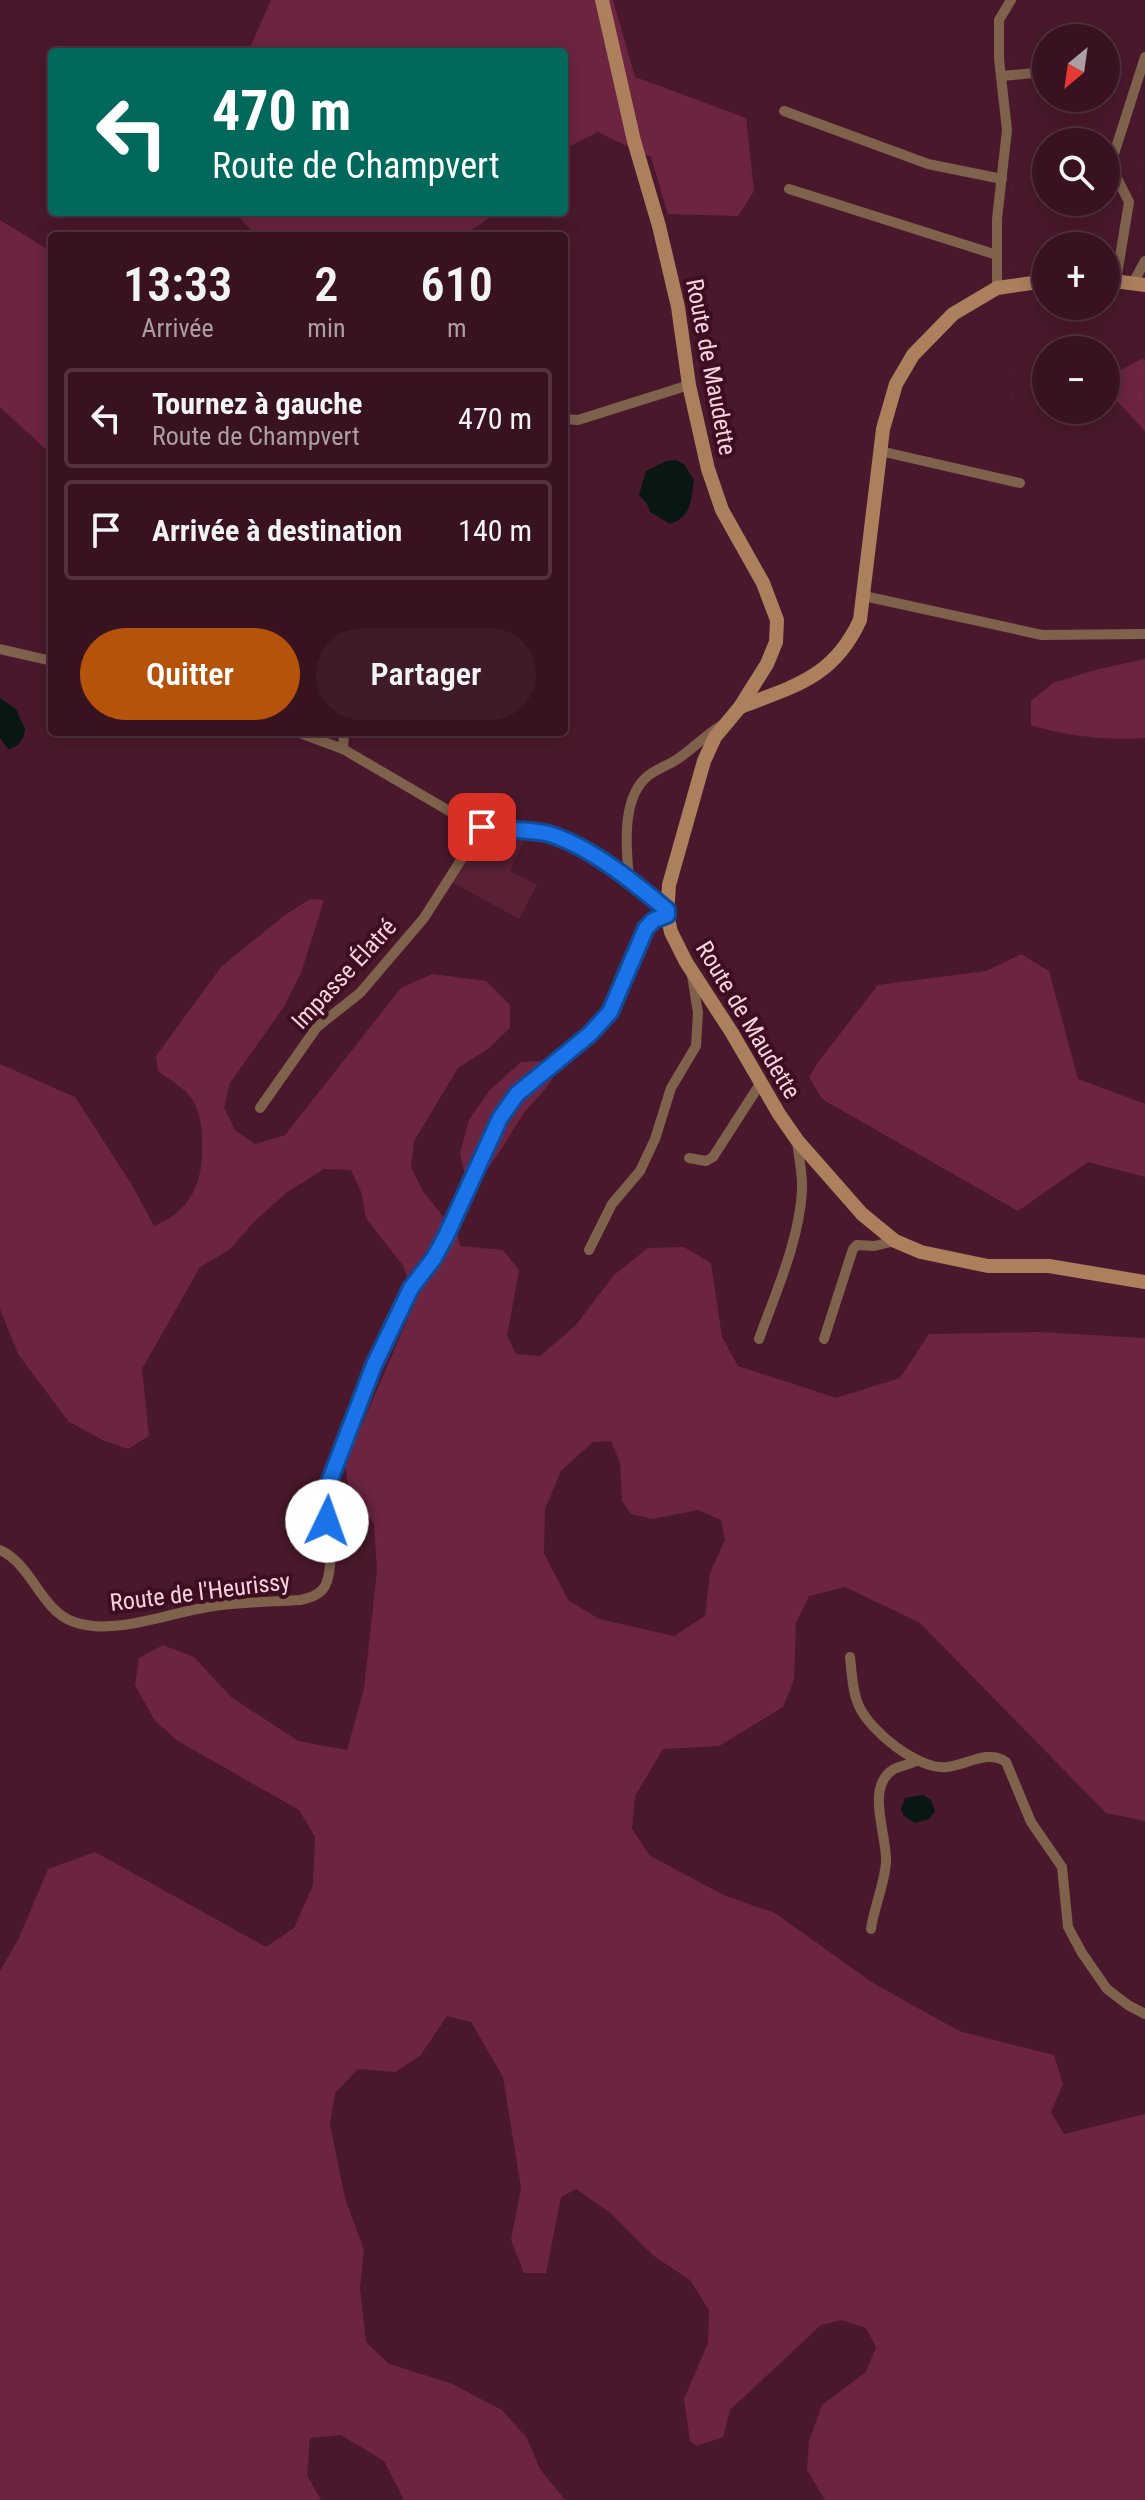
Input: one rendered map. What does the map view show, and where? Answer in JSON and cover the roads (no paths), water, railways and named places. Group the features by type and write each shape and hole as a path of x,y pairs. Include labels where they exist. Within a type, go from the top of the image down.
{"street":[{"name":"Route de Maudette","path":"602,0 634,141 678,307 689,385 708,469 722,510 763,583 777,620 778,633 771,655 740,707 715,737 704,761 669,885 667,912 671,932 760,1084 797,1140 862,1214 895,1241 921,1252 988,1266 1049,1266 1145,1282"},
{"path":"997,288 997,219 1007,130 999,20 1011,0"},
{"path":"1120,241 1129,202 1114,172 1113,157 1145,57"},
{"path":"1002,76 1032,73"},
{"path":"784,111 928,164 1002,179"},
{"path":"789,189 997,255"},
{"path":"1139,284 1145,261"},
{"path":"740,707 799,684 833,661 847,645 860,620 883,429 896,384 913,355 953,314 997,288 1032,283"},
{"path":"568,419 578,420 689,385"},
{"path":"880,451 1020,483"},
{"path":"864,596 1042,635 1145,634"},
{"path":"0,649 48,660"},
{"path":"629,878 626,846 629,818 642,782 724,724"},
{"path":"308,736 343,749 482,827 546,834 563,840 629,878 667,912"},
{"path":"343,749 344,736"},
{"name":"Impasse Élatré","path":"260,1108 317,1027 360,993 424,918 482,827"},
{"name":"Route de l'Heurissy","path":"0,1550 22,1565 56,1611 74,1622 93,1625 151,1619 218,1606 300,1600 321,1591 328,1581 330,1564 326,1503 328,1485 374,1365 411,1288 446,1236 500,1118 517,1094 590,1034 610,1012 646,928 667,912"},
{"path":"589,1250 612,1204 640,1171 655,1139 671,1088 696,1046 698,1013 691,969"},
{"path":"689,1158 706,1161 713,1157 760,1084"},
{"path":"759,1339 789,1253 800,1204 802,1190 797,1140"},
{"path":"824,1339 853,1249 857,1245 874,1246 895,1241"},
{"path":"850,1657 855,1694 864,1716 885,1738 917,1761 934,1767 947,1767 993,1756 1006,1762 1031,1822 1062,1867 1068,1927 1082,1953 1107,1989 1145,2014"},
{"path":"871,1929 887,1858 879,1802 880,1787 893,1770 917,1761"}]}
